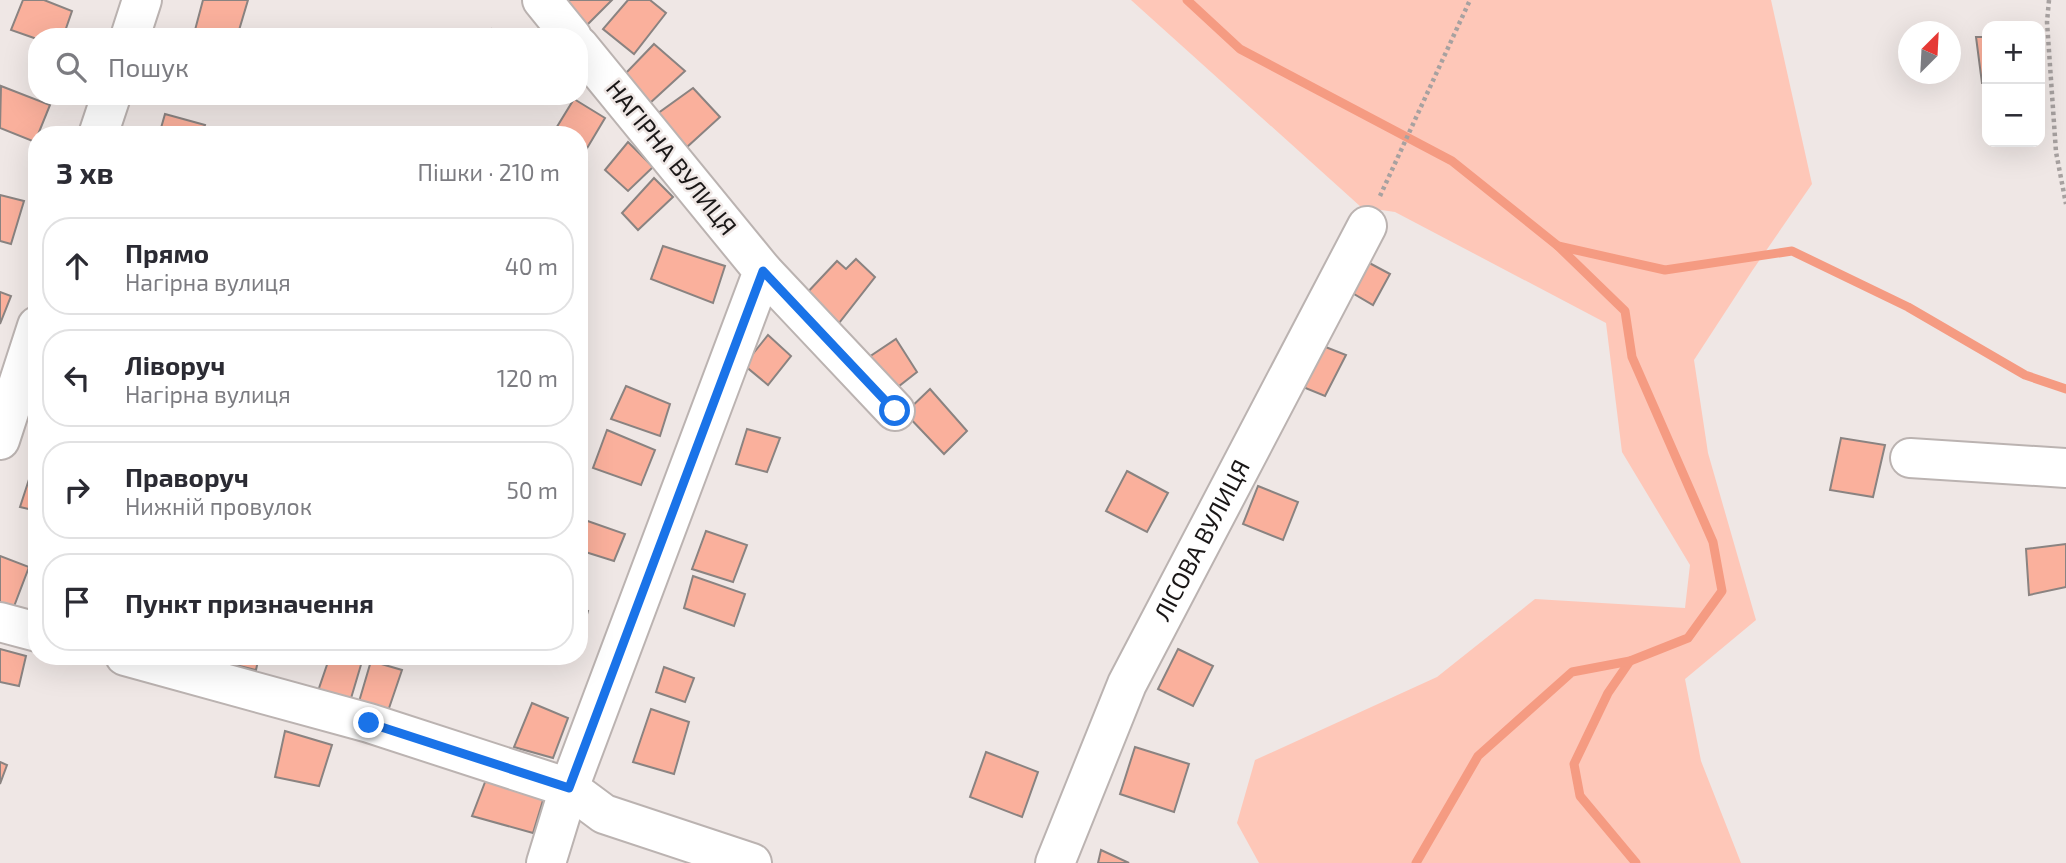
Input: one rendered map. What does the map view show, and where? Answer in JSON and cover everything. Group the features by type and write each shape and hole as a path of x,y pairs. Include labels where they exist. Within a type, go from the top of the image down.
{"street":[{"path":"133,28 142,0"},
{"path":"542,0 565,28"},
{"name":"НАГІРНА ВУЛИЦЯ","path":"588,57 763,271 895,411"},
{"path":"101,126 108,105"},
{"name":"ЛІСОВА ВУЛИЦЯ","path":"1055,863 1127,684 1367,226"},
{"path":"546,863 569,788 763,271"},
{"path":"0,440 28,354"},
{"path":"1910,458 2066,468"},
{"path":"0,622 28,630"},
{"path":"158,665 369,723 569,788 604,814 752,863"}],"path":[{"path":"1367,226 1470,0"},
{"path":"2049,0 2047,22 2056,152 2066,204"}],"shaded area":[{"path":"1131,0 1771,0 1812,184 1694,360 1708,453 1756,620 1685,679 1701,761 1741,863 1259,863 1237,823 1255,760 1437,677 1535,599 1685,608 1690,565 1622,452 1606,323 1395,212 1361,207"}],"building":[{"path":"23,0 44,0 72,11 66,28 28,28 28,36 11,30"},
{"path":"203,0 248,0 240,28 196,28"},
{"path":"567,0 612,0 584,28 560,7"},
{"path":"628,0 650,0 666,13 634,54 603,29"},
{"path":"1976,37 1982,37 1982,83"},
{"path":"654,44 685,71 650,103 625,74"},
{"path":"1,86 28,96 28,105 50,105 41,126 28,126 28,139 0,128"},
{"path":"693,88 720,117 687,147 657,114"},
{"path":"570,105 584,105 605,118 588,147 588,126 557,126"},
{"path":"165,114 205,125 205,126 162,126"},
{"path":"628,142 653,167 628,191 605,170"},
{"path":"654,178 673,197 638,230 622,213"},
{"path":"0,195 24,201 11,244 0,241"},
{"path":"663,246 725,266 713,303 651,279"},
{"path":"1360,258 1390,274 1373,305 1342,287"},
{"path":"856,259 875,277 839,323 805,295 837,261 846,269"},
{"path":"0,292 11,296 0,324"},
{"path":"768,335 791,356 768,385 744,365"},
{"path":"896,339 917,372 894,390 869,357"},
{"path":"1318,344 1346,355 1325,396 1298,385"},
{"path":"626,386 670,404 660,436 611,419"},
{"path":"930,389 967,431 944,454 905,413"},
{"path":"747,429 780,438 767,472 736,464"},
{"path":"607,430 655,450 641,485 593,468"},
{"path":"1841,438 1885,445 1873,497 1830,490"},
{"path":"1127,471 1168,493 1147,532 1106,511"},
{"path":"28,482 28,509 20,507"},
{"path":"1258,486 1298,502 1283,540 1243,524"},
{"path":"588,521 625,534 614,561 588,553"},
{"path":"706,531 747,545 733,582 692,569"},
{"path":"2066,544 2066,587 2029,595 2026,549"},
{"path":"0,556 28,567 28,570 13,609 0,605"},
{"path":"693,576 745,594 734,626 684,608"},
{"path":"0,649 26,656 19,686 0,682"},
{"path":"1178,649 1213,666 1193,706 1158,689"},
{"path":"236,665 257,665 256,670"},
{"path":"327,665 361,665 349,705 317,694"},
{"path":"370,665 385,665 402,670 387,714 358,705"},
{"path":"664,667 694,678 685,702 656,692"},
{"path":"532,703 568,718 553,758 514,747"},
{"path":"651,709 689,722 674,774 633,762"},
{"path":"285,731 332,745 319,786 275,777"},
{"path":"1135,747 1189,764 1174,812 1120,794"},
{"path":"986,752 1038,772 1022,817 970,797"},
{"path":"0,762 7,765 0,784"},
{"path":"487,777 544,797 533,833 472,816"},
{"path":"1101,850 1129,863 1098,863"}],"waterway":[{"path":"1187,0 1240,49 1452,161 1558,246 1665,270 1792,251 1908,307 2025,375 2066,389"},
{"path":"1416,863 1478,756 1572,672 1630,661 1688,638 1722,591 1713,542 1632,357 1625,311 1558,246"},
{"path":"1630,661 1608,693 1574,764 1580,796 1636,863"}],"route":[{"path":"369,723 569,788 763,271 895,411"}]}
